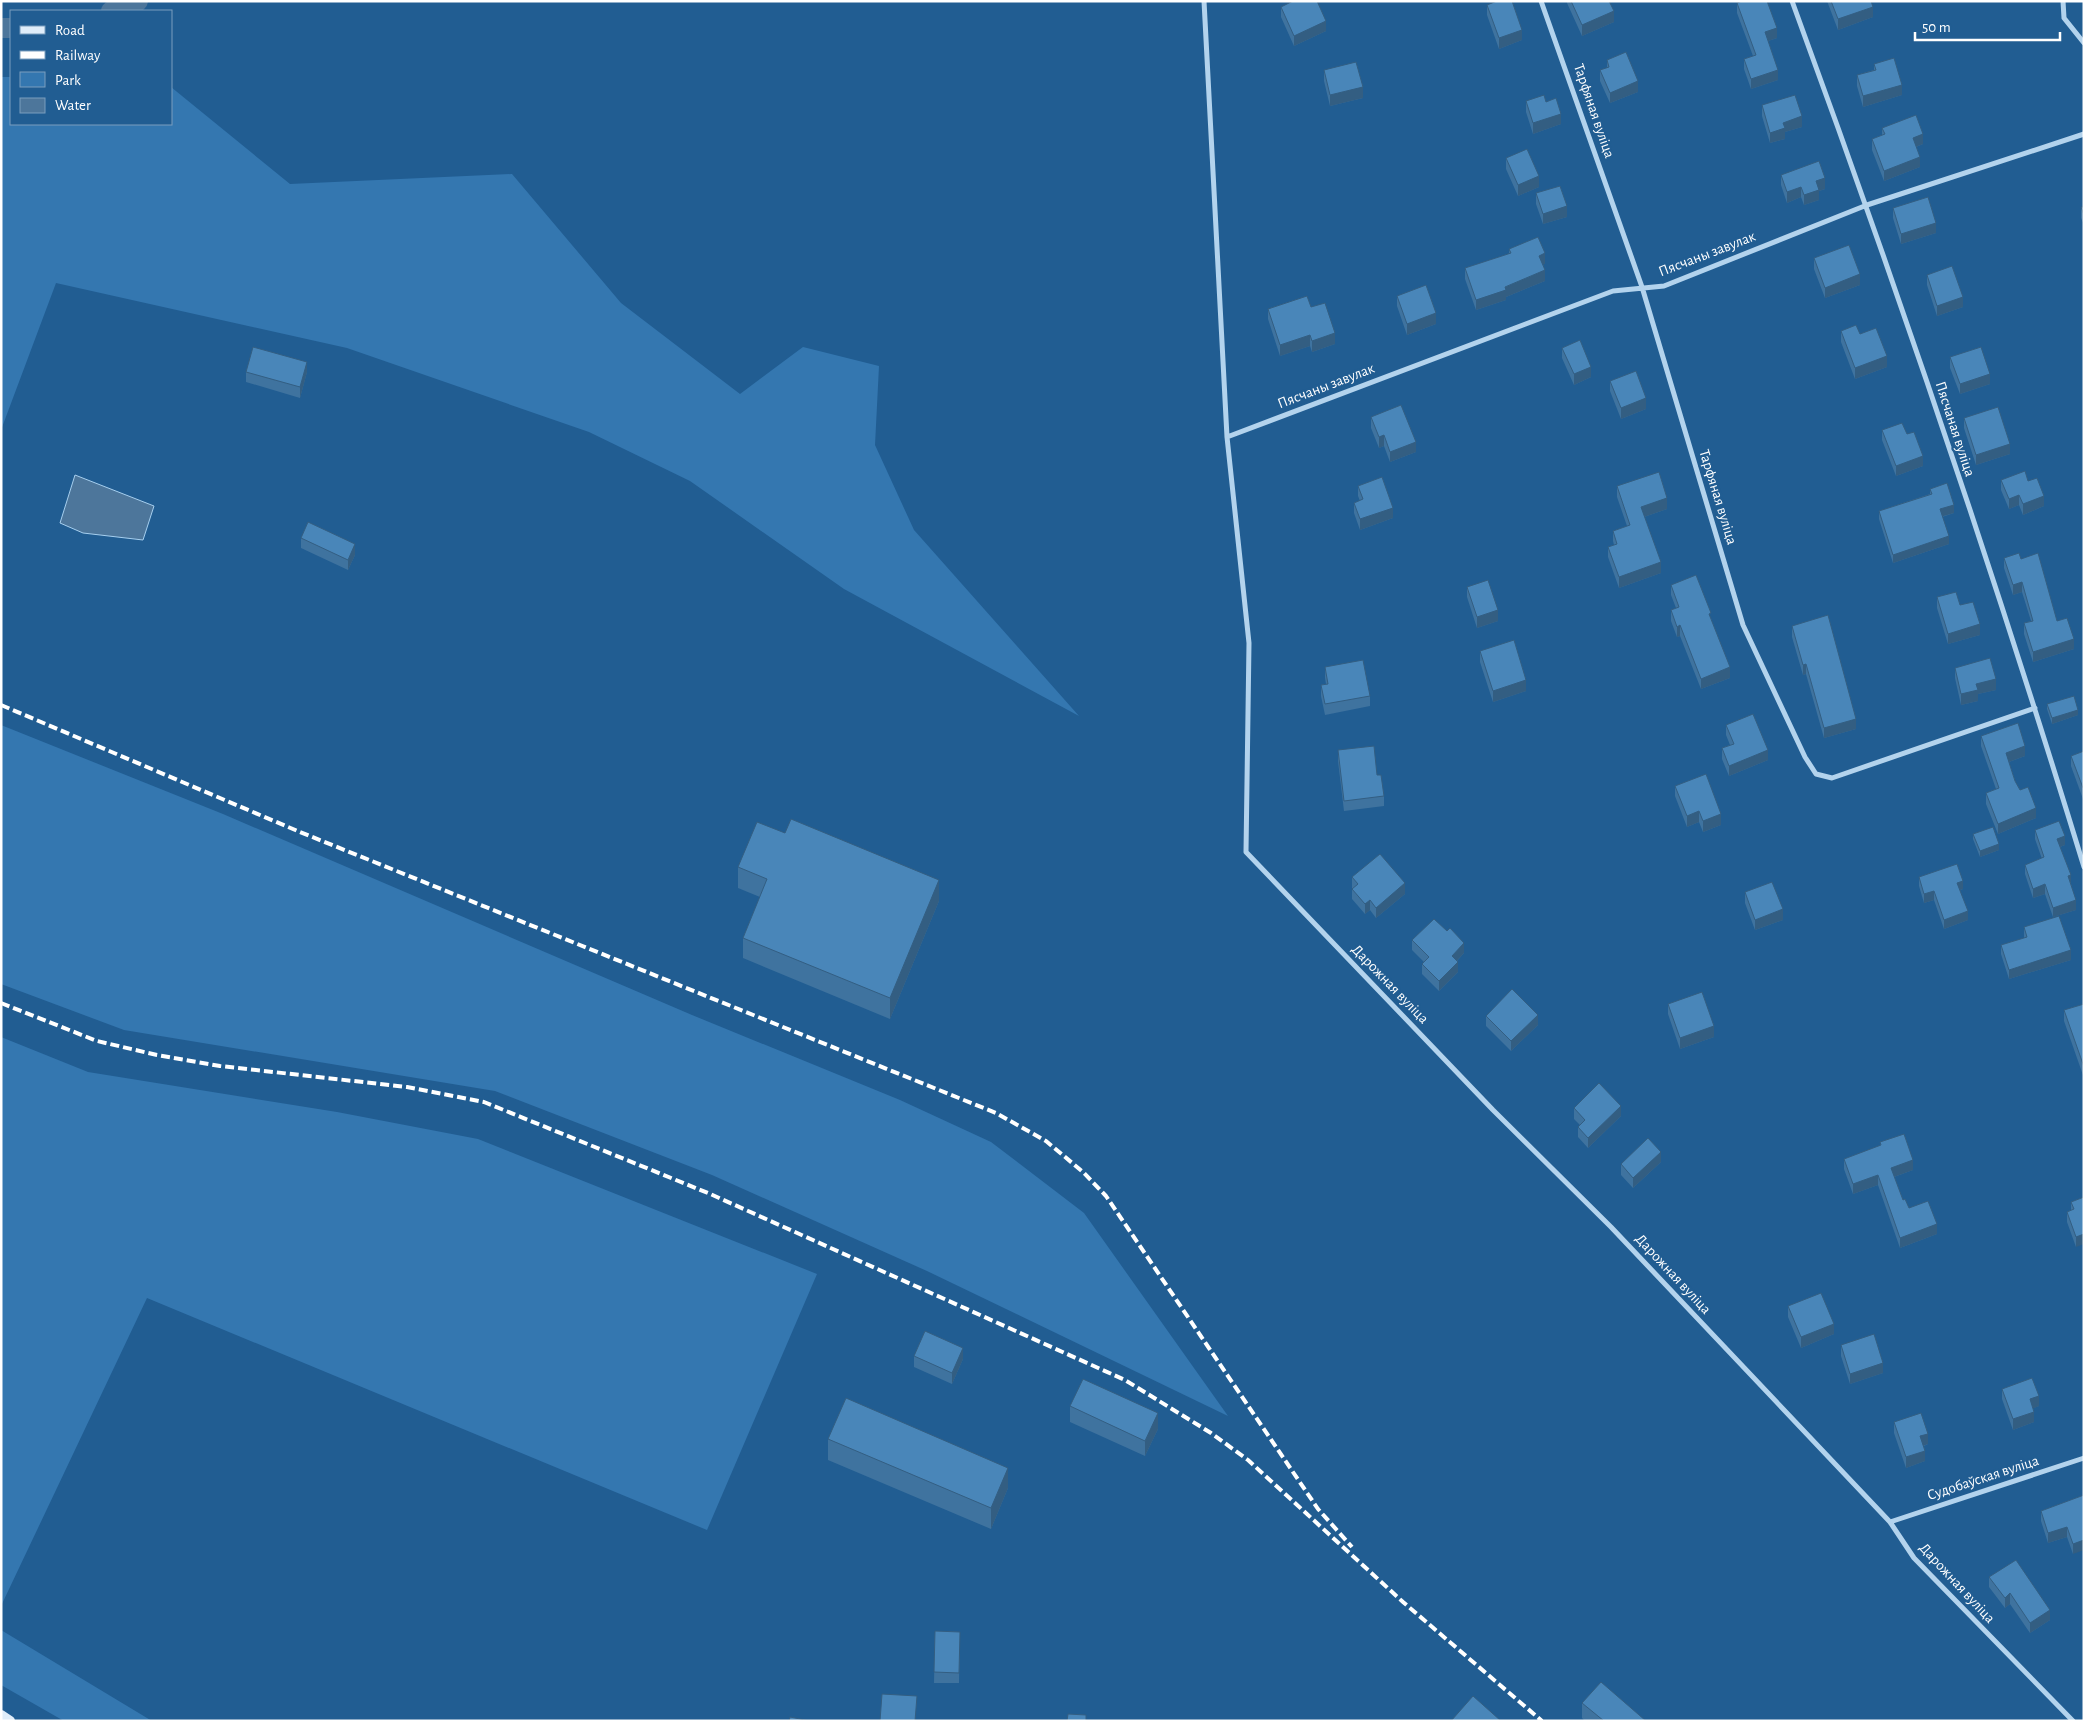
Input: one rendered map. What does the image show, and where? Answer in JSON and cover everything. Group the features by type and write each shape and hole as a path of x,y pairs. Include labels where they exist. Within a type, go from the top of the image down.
{"main road":[{"path":"1,1715 10,1721"}],"street":[{"path":"1204,1 1227,437"},
{"name":"Тарфяная вуліца","path":"1541,1 1642,287 1743,625 1805,757 1816,774 1832,778 2035,708"},
{"name":"Пясчаная вуліца","path":"1792,1 1868,205 2035,708 2084,867"},
{"path":"2063,1 2064,18 2084,43"},
{"name":"Пясчаны завулак","path":"1227,437 1613,291 1664,286 1868,205 2084,134"},
{"name":"Дарожная вуліца","path":"1227,437 1249,643 1246,852 1493,1110 1611,1227 1890,1522 1914,1558 2073,1721"},
{"name":"Судобаўская вуліца","path":"1890,1522 2084,1458"}],"green space":[{"path":"1,77 10,77 10,125 172,125 172,88 290,184 512,174 621,303 740,394 803,347 879,366 875,445 914,530 1079,716 844,589 690,481 589,432 347,348 56,283 1,430"},
{"path":"1,725 223,814 692,1015 900,1100 991,1142 1084,1213 1228,1416 927,1271 712,1175 495,1091 124,1030 1,984"},
{"path":"1,1037 88,1072 337,1112 478,1139 817,1274 707,1530 147,1298 1,1606"},
{"path":"1,1630 152,1721 64,1721 1,1685"}],"water":[{"path":"75,475 154,506 143,540 83,533 60,523"}],"building":[{"path":"1293,1 1317,1 1326,21 1294,36 1281,7"},
{"path":"1497,1 1512,1 1522,30 1499,38 1487,5"},
{"path":"1571,1 1609,1 1614,11 1582,25"},
{"path":"1742,1 1767,1 1777,28 1765,32 1778,70 1751,79 1744,59 1756,55 1737,3"},
{"path":"1831,1 1871,1 1873,7 1838,19"},
{"path":"1626,52 1638,81 1610,93 1600,70 1609,67 1607,60"},
{"path":"1894,58 1902,85 1863,96 1857,75 1876,70 1874,64"},
{"path":"1356,62 1363,87 1330,95 1324,70"},
{"path":"1544,95 1546,102 1556,98 1561,114 1533,123 1526,101"},
{"path":"1795,95 1802,116 1783,123 1785,128 1770,133 1762,105"},
{"path":"1916,115 1923,134 1913,138 1920,157 1884,171 1872,139 1885,134 1882,128"},
{"path":"1527,149 1539,176 1518,185 1506,158"},
{"path":"1819,161 1825,178 1816,181 1819,190 1804,195 1801,187 1787,192 1781,175"},
{"path":"1560,186 1567,206 1543,214 1536,193"},
{"path":"1928,197 1936,223 1901,234 1893,208"},
{"path":"1538,237 1545,253 1539,256 1545,270 1505,287 1506,290 1476,300 1465,268 1511,253 1509,249"},
{"path":"1849,245 1860,274 1825,288 1814,258"},
{"path":"1952,266 1963,297 1937,306 1927,275"},
{"path":"1426,285 1436,313 1407,324 1397,296"},
{"path":"1307,296 1311,307 1325,303 1335,333 1312,341 1310,335 1280,345 1268,309"},
{"path":"1856,325 1860,334 1876,328 1887,356 1855,368 1841,331"},
{"path":"1580,340 1591,367 1574,374 1562,348"},
{"path":"253,347 307,362 300,387 246,372"},
{"path":"1981,347 1990,374 1960,384 1950,357"},
{"path":"1636,371 1646,398 1621,408 1610,381"},
{"path":"1401,405 1416,442 1390,452 1384,435 1379,437 1371,417"},
{"path":"1998,407 2010,444 1976,455 1964,418"},
{"path":"1902,423 1907,434 1914,432 1923,456 1896,466 1882,430"},
{"path":"2025,471 2028,481 2037,478 2044,496 2023,504 2019,495 2009,499 2001,480"},
{"path":"1659,472 1667,498 1641,507 1661,562 1619,577 1608,547 1617,544 1613,531 1630,525 1617,486"},
{"path":"1382,477 1393,508 1360,519 1354,503 1363,499 1358,486"},
{"path":"1947,483 1954,505 1940,509 1949,536 1893,555 1879,511 1932,494 1930,489"},
{"path":"308,522 355,544 348,560 301,538"},
{"path":"2019,553 2021,559 2038,553 2057,621 2067,618 2074,639 2033,652 2024,623 2033,621 2022,582 2013,585 2004,558"},
{"path":"1696,575 1730,667 1701,679 1680,625 1677,627 1671,610 1679,607 1671,585"},
{"path":"1488,580 1498,610 1477,617 1467,587"},
{"path":"1956,592 1960,605 1973,602 1980,624 1948,634 1937,597"},
{"path":"1828,615 1856,719 1824,728 1806,664 1803,665 1792,626"},
{"path":"1514,640 1526,680 1493,691 1480,651"},
{"path":"1990,658 1996,679 1976,684 1978,690 1961,694 1955,668"},
{"path":"1363,660 1370,696 1325,704 1321,685 1328,684 1325,667"},
{"path":"2074,696 2078,710 2052,718 2047,704"},
{"path":"1753,714 1768,750 1729,766 1722,748 1734,744 1726,725"},
{"path":"2018,723 2025,746 2006,753 2015,781 2020,790 2028,787 2036,808 1998,824 1986,793 1999,788 1981,736"},
{"path":"1374,746 1377,775 1381,775 1384,796 1344,801 1338,750"},
{"path":"2084,751 2084,788 2083,788 2071,756"},
{"path":"1706,774 1721,814 1703,821 1699,811 1687,816 1675,786"},
{"path":"791,819 939,880 890,998 743,938 767,879 738,867 757,822 785,833"},
{"path":"2059,821 2065,836 2057,839 2071,875 2068,876 2076,900 2053,908 2045,884 2033,889 2025,865 2044,857 2035,830"},
{"path":"1993,827 1999,844 1980,851 1973,834"},
{"path":"1380,854 1405,883 1376,908 1370,900 1365,904 1352,889 1358,884 1352,877"},
{"path":"1957,864 1963,881 1957,883 1968,911 1944,920 1934,891 1924,894 1919,877"},
{"path":"1772,882 1783,909 1755,920 1745,892"},
{"path":"2059,916 2071,950 2009,970 2001,945 2027,937 2024,927"},
{"path":"1434,919 1447,931 1450,928 1464,943 1452,956 1458,962 1439,981 1422,964 1429,957 1412,940"},
{"path":"1512,989 1538,1015 1511,1041 1486,1016"},
{"path":"1702,992 1714,1026 1680,1038 1668,1004"},
{"path":"2084,1004 2084,1067 2064,1010"},
{"path":"1599,1083 1621,1106 1588,1138 1578,1127 1585,1120 1574,1108"},
{"path":"1904,1134 1913,1160 1891,1168 1903,1200 1905,1199 1909,1208 1928,1201 1937,1224 1900,1238 1878,1175 1853,1184 1844,1159 1881,1145 1880,1142"},
{"path":"1648,1138 1661,1152 1633,1178 1621,1164"},
{"path":"2084,1197 2084,1234 2076,1237 2067,1212 2074,1209 2071,1202"},
{"path":"1821,1293 1834,1324 1801,1337 1788,1306"},
{"path":"925,1331 963,1348 952,1373 914,1356"},
{"path":"1874,1334 1883,1363 1850,1374 1841,1345"},
{"path":"2032,1378 2039,1396 2030,1399 2034,1412 2013,1419 2002,1389"},
{"path":"1083,1379 1158,1413 1145,1441 1070,1406"},
{"path":"846,1398 1008,1468 991,1508 828,1439"},
{"path":"1921,1413 1928,1434 1920,1436 1925,1451 1906,1457 1894,1422"},
{"path":"2084,1495 2084,1540 2073,1544 2067,1527 2048,1533 2041,1511"},
{"path":"2016,1560 2050,1610 2030,1623 2010,1593 2005,1598 1989,1577"},
{"path":"935,1631 960,1632 959,1673 934,1672"},
{"path":"1601,1682 1646,1721 1604,1721 1582,1703"},
{"path":"882,1694 917,1696 915,1721 880,1721"},
{"path":"1473,1696 1501,1721 1451,1721"},
{"path":"1068,1714 1086,1715 1086,1721 1067,1721"},
{"path":"790,1717 810,1721 789,1721"}],"waterway":[{"path":"117,10 129,8 138,1"},
{"path":"1,28 10,28"}],"railway":[{"path":"1,705 300,832 996,1113 1046,1141 1083,1172 1106,1196 1318,1509 1352,1547"},
{"path":"1,1003 97,1041 157,1055 220,1066 407,1087 484,1102 708,1193 1125,1380 1211,1433 1248,1460 1403,1602 1542,1721"}]}
